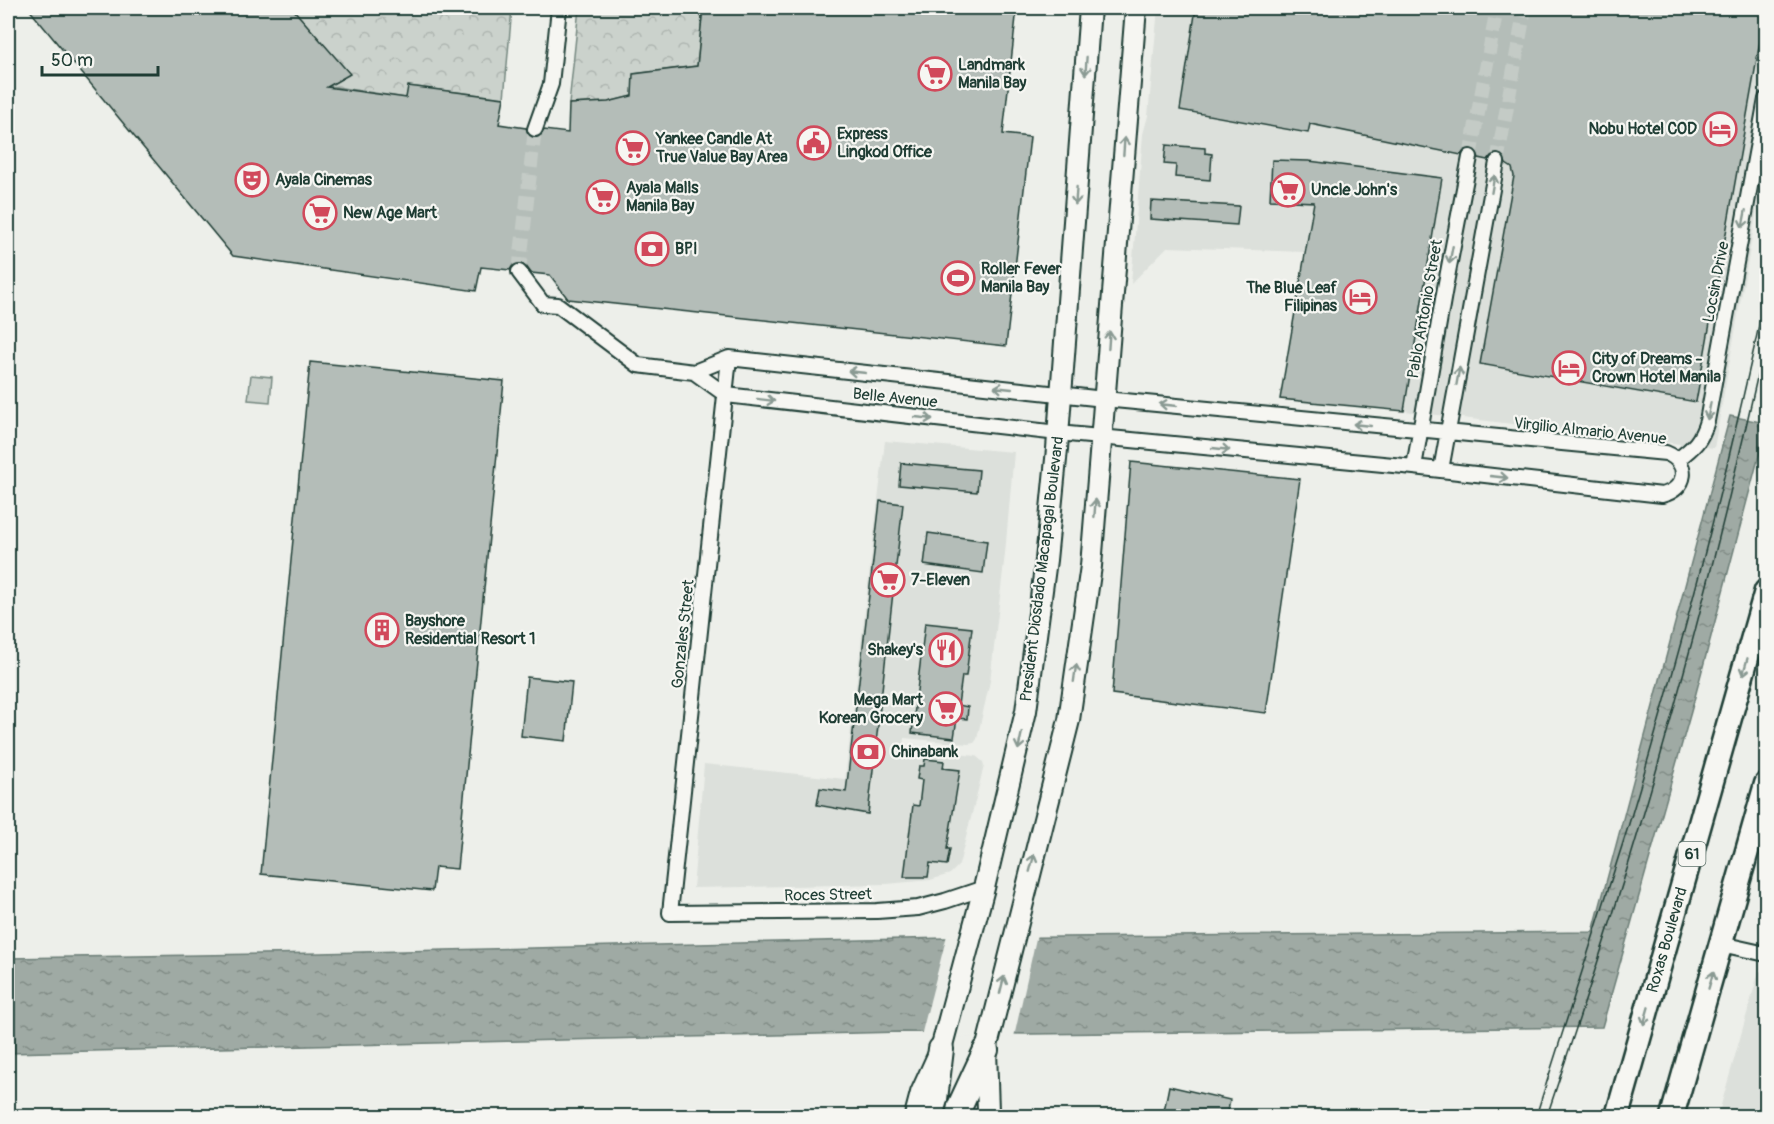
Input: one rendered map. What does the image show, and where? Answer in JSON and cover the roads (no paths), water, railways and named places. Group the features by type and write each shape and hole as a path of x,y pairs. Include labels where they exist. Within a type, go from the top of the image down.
{"highway":[{"name":"Roxas Boulevard","path":"1617,1116 1767,591"},
{"path":"1672,1116 1767,784"},
{"path":"933,1107 942,1046"},
{"path":"959,1111 987,1046"}],"main road":[{"name":"President Diosdado Macapagal Boulevard","path":"915,1116 921,1093 942,1046 984,888 1026,711 1046,560 1062,394 1090,8"},
{"path":"987,1116 987,1046 1069,720 1090,566 1136,8"}],"street":[{"path":"535,129 551,84 559,8"},
{"name":"Locsin Drive","path":"1677,460 1691,450 1702,437 1707,421 1767,99"},
{"name":"Pablo Antonio Street","path":"1414,467 1470,157"},
{"path":"1441,470 1497,162"},
{"name":"Belle Avenue","path":"519,272 543,304 558,305 638,365 694,372 726,395 1100,437"},
{"name":"Belle Avenue","path":"694,372 729,358 1104,399"},
{"name":"Gonzales Street","path":"670,913 729,358"},
{"name":"Virgilio Almario Avenue","path":"1100,437 1414,467 1662,495 1671,493 1678,487 1683,472 1677,460 1666,453 1104,399"},
{"name":"Roces Street","path":"670,913 877,911 918,908 984,888"},
{"path":"1721,944 1767,954"}],"water":[{"path":"1730,416 1766,423 1766,429 1692,708 1602,1027 1031,1034 901,1032 8,1053 8,958 946,938 1593,932"}],"tunnel":[{"path":"1470,157 1497,8"},
{"path":"1497,162 1525,8"},
{"path":"519,272 535,129"}],"tram line":[{"path":"1536,1116 1628,827 1667,695 1720,495 1766,293"},
{"path":"1547,1116 1618,899 1675,705 1723,522 1766,338"}],"place":[{"name":"Landmark Manila Bay","path":"935,74"},
{"name":"Nobu Hotel COD","path":"1720,129"},
{"name":"Express Lingkod Office","path":"814,143"},
{"name":"Yankee Candle At True Value Bay Area","path":"633,148"},
{"name":"Ayala Cinemas","path":"252,180"},
{"name":"Uncle John's","path":"1288,190"},
{"name":"Ayala Malls Manila Bay","path":"603,197"},
{"name":"New Age Mart","path":"320,213"},
{"name":"BPI","path":"652,249"},
{"name":"Roller Fever Manila Bay","path":"958,278"},
{"name":"The Blue Leaf Filipinas","path":"1360,297"},
{"name":"City of Dreams - Crown Hotel Manila","path":"1569,368"},
{"name":"7-Eleven","path":"888,580"},
{"name":"Bayshore Residential Resort 1","path":"382,630"},
{"name":"Shakey's","path":"946,650"},
{"name":"Mega Mart Korean Grocery","path":"946,709"},
{"name":"Chinabank","path":"868,752"}]}
